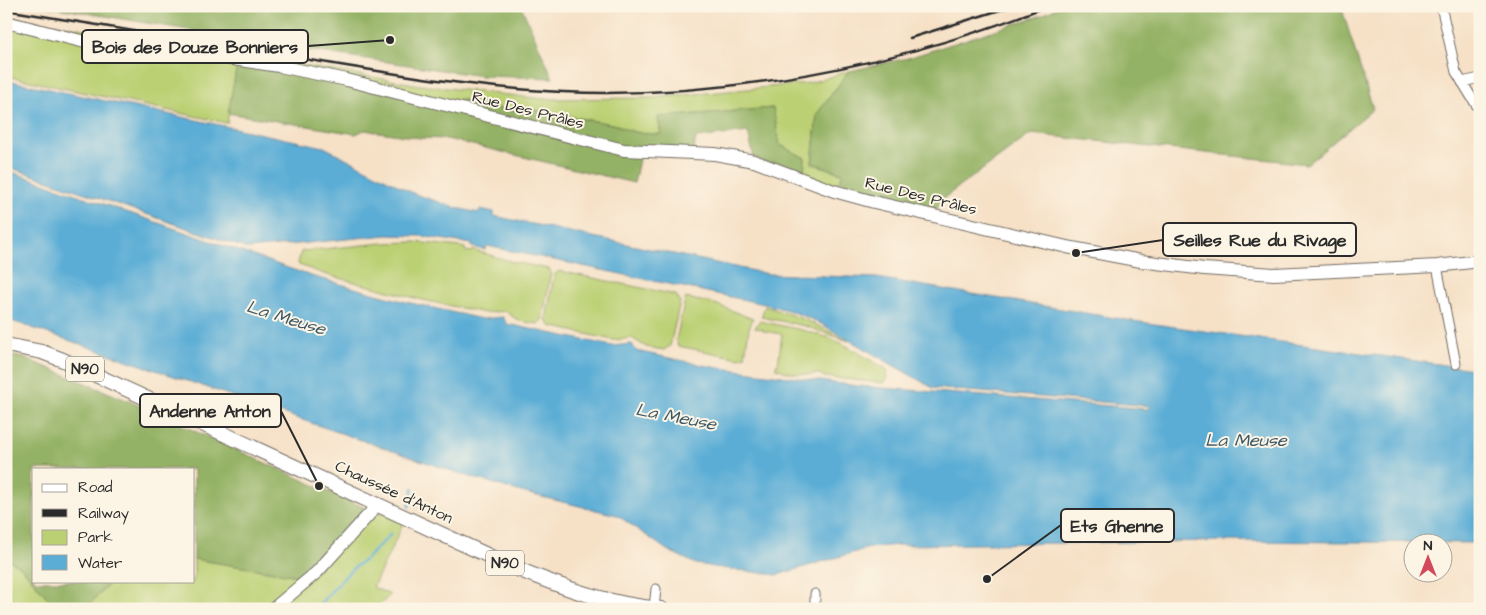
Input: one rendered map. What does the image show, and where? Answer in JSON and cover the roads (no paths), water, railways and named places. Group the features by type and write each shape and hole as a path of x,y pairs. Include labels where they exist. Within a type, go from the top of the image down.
{"main road":[{"name":"Chaussée d'Anton","path":"6,345 42,352 63,360 557,586 638,607 661,609"}],"street":[{"path":"1441,6 1456,72 1480,111"},
{"name":"Rue Des Prâles","path":"6,22 81,40 173,50 279,66 346,80 624,150 715,154 754,161 834,191 927,215 1141,261 1204,269 1274,274 1436,266 1480,261"},
{"path":"1462,82 1480,78"},
{"path":"1436,266 1456,364"},
{"path":"273,609 318,572 376,504"},
{"path":"654,608 656,589"},
{"path":"814,594 815,609"}],"water":[{"name":"La Meuse","path":"6,80 324,147 415,194 457,208 479,213 480,209 494,212 494,216 768,274 877,278 1133,321 1480,370 1480,543 1454,543 1454,532 1404,532 1404,542 1227,541 898,545 869,548 777,575 696,564 667,550 617,515 525,493 461,474 6,319 6,170 311,276 402,301 482,319 503,317 507,324 612,346 632,344 636,351 713,367 858,386 1148,409 1150,406 933,388 816,321 791,311 487,246 486,250 472,247 472,244 421,236 387,235 248,249 6,166"}],"waterway":[{"path":"409,507 413,488"},
{"path":"315,609 351,570 367,558 391,534"}],"railway":[{"path":"910,38 1013,6"},
{"path":"6,10 436,80 531,90 624,93 747,84 810,74 931,46 1047,6"}],"place":[{"name":"Bois des Douze Bonniers","path":"390,40"},
{"name":"Seilles Rue du Rivage","path":"1076,253"},
{"name":"Andenne Anton","path":"319,486"},
{"name":"Ets Ghenne","path":"987,579"}]}
